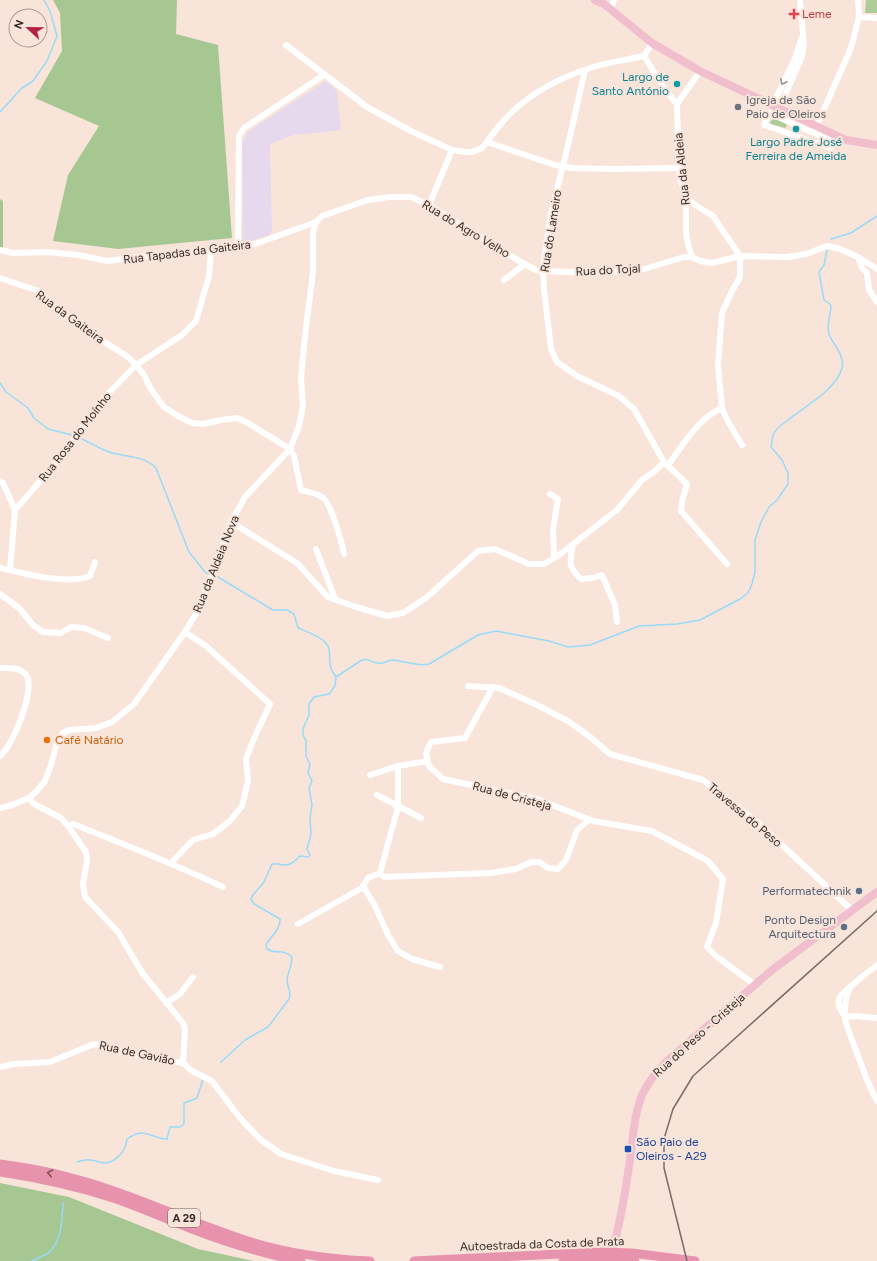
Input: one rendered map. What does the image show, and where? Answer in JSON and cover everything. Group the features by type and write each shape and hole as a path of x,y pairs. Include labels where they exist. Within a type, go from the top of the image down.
{"highway":[{"name":"A 29","path":"0,1164 69,1177 117,1192 237,1238 276,1249 339,1259 370,1261"},
{"name":"A 29","path":"0,1172 31,1176 68,1184 114,1199 235,1245 275,1256 301,1261"},
{"name":"Autoestrada da Costa de Prata","path":"414,1261 601,1252 632,1253 695,1261"},
{"name":"Autoestrada da Costa de Prata","path":"563,1261 635,1261"}],"main road":[{"path":"595,0 604,4 652,43 700,71 776,108 814,130 846,140 877,146"},
{"name":"Rua do Peso - Cristeja","path":"609,1261 617,1232 628,1174 636,1116 642,1095 650,1079 665,1063 772,970 877,892"}],"street":[{"path":"610,10 614,0"},
{"path":"776,108 801,59 804,45 800,0"},
{"path":"809,140 851,48 859,17 858,0"},
{"path":"859,17 877,18"},
{"path":"286,45 367,107 393,122 452,150 472,152 482,148 498,125 524,100 557,80 585,70 644,56 652,43"},
{"path":"644,56 666,91 677,104 700,71"},
{"name":"Rua do Lameiro","path":"585,70 551,214 543,271 551,349 557,362 577,376 619,396 634,409 666,464 687,484 681,511 727,564"},
{"path":"238,245 239,136 244,128 324,75"},
{"name":"Rua da Aldeia","path":"677,104 680,180 686,196 686,233 692,257"},
{"path":"769,113 795,125 814,130 832,141 831,148 764,125 769,113"},
{"path":"791,134 795,125"},
{"path":"487,142 532,158 555,165 572,168 680,168"},
{"path":"428,205 452,150"},
{"path":"686,196 692,203 713,216 740,256 740,277 722,313 718,365 722,408 726,418 742,445"},
{"name":"Rua do Agro Velho","path":"316,222 322,216 368,200 390,197 411,197 428,205 525,264 536,270 543,271"},
{"name":"Rua Tapadas da Gaiteira","path":"0,250 13,254 48,252 78,255 108,261 136,257 211,251 238,245 256,244 316,222"},
{"name":"Rua da Aldeia Nova","path":"0,808 12,806 29,798 36,792 44,781 52,765 58,739 63,733 69,730 96,728 112,722 134,704 186,632 198,610 231,522 245,497 290,449 299,426 303,406 301,377 304,336 312,272 313,232 316,222"},
{"name":"Rua do Tojal","path":"543,271 569,272 641,270 684,257 692,257 700,261 712,263 740,256 788,256 806,254 827,246 840,249 858,257 877,269"},
{"name":"Rua Rosa do Moínho","path":"15,510 63,455 101,401 136,364 182,335 196,321 209,276 211,251"},
{"path":"858,257 862,268 867,274 869,290 877,302"},
{"path":"504,280 525,264"},
{"name":"Rua da Gaiteira","path":"0,278 39,291 51,304 136,364"},
{"path":"136,364 144,375 150,389 164,407 178,416 192,422 203,424 237,418 248,423 290,449 294,456 301,490 323,497 336,526 344,554"},
{"path":"231,522 297,563 328,597 387,616 403,613 426,598 478,552 495,549 529,564 544,564 554,558 617,510 642,480 666,464 698,424 707,416 722,408"},
{"path":"0,481 3,483 15,510 10,570"},
{"path":"550,494 558,499 553,529 554,558"},
{"path":"573,544 570,563 574,572 581,579 602,575 615,605 617,622"},
{"path":"316,549 335,599"},
{"path":"0,568 69,580 83,579 90,576 95,562"},
{"path":"0,594 19,608 33,625 44,632 61,633 71,627 84,628 108,638"},
{"path":"171,863 193,840 213,834 230,821 242,806 248,782 246,759 270,704 206,646 186,632"},
{"path":"0,668 20,670 26,674 29,680 24,710 17,731 6,751 0,756"},
{"name":"Travessa do Peso","path":"468,686 499,688 568,721 610,754 703,780 756,821 852,910"},
{"path":"370,775 398,766 428,761 426,753 431,742 465,738 493,687"},
{"name":"Rua de Cristeja","path":"428,761 429,766 442,779 537,799 589,820 652,831 708,861 723,879 716,923 707,947 716,956 755,985"},
{"path":"380,873 398,805 398,766"},
{"path":"377,795 421,818"},
{"path":"29,798 34,804 61,818 86,852 88,860 83,884 85,897 118,932 143,974 183,1023 185,1029 183,1063 192,1071 212,1080 240,1118 260,1139 281,1154 334,1171 378,1180"},
{"path":"380,873 384,877 490,873 516,869 531,862 539,862 548,868 558,869 566,860 577,830 589,820"},
{"path":"68,826 73,824 171,863 223,886"},
{"path":"298,924 362,888 368,878 380,873"},
{"path":"363,886 374,904 388,935 398,951 412,959 440,967"},
{"path":"877,965 850,988 846,997 845,1017 848,1029 877,1101"},
{"path":"166,1003 180,994 193,976"},
{"path":"845,1017 854,1016 877,1018"},
{"name":"Rua de Gavião","path":"0,1066 50,1062 94,1044 136,1055 183,1063"}],"shaded area":[{"path":"326,81 337,91 341,130 294,135 270,144 272,231 270,232 270,235 254,240 243,241 242,142 249,131"}],"green space":[{"path":"53,0 177,0 176,34 218,45 232,238 118,249 53,241 68,175 99,126 35,98 62,51 60,13"},
{"path":"866,0 877,0 877,13 865,13"},
{"path":"774,118 785,123 787,125 785,128 771,124 770,122"},
{"path":"0,199 3,201 3,248 0,247"},
{"path":"0,1183 69,1197 198,1249 254,1261 0,1261"}],"waterway":[{"path":"0,112 22,88 33,81 47,61 57,36 50,11 44,0"},
{"path":"831,239 851,233 877,216"},
{"path":"336,677 362,660 368,660 375,663 383,663 393,660 424,665 429,664 478,635 496,631 549,641 568,647 590,645 639,626 677,624 700,620 740,599 748,593 755,572 755,540 761,522 769,507 777,500 788,484 788,473 782,460 771,447 773,435 781,425 827,390 839,376 842,368 842,359 829,334 828,327 831,305 824,300 819,272 824,265 827,250"},
{"path":"0,383 6,392 28,408 34,418 48,429 72,435"},
{"path":"82,439 109,452 146,461 156,468 189,552 205,572 209,574"},
{"path":"218,577 273,610 287,610 294,614 298,628 325,642 329,649 330,666 336,677"},
{"path":"221,1062 245,1040 268,1027 290,996 287,980 292,957 282,952 271,951 267,949 266,945 277,930 280,919 254,904 251,899 264,882 272,864 288,865 300,856 308,857 310,855 307,849 311,834 310,818 312,805 309,788 312,781 308,773 310,764 306,756 306,741 303,735 303,729 309,715 309,704 314,697 329,694 335,686 336,677"},
{"path":"77,1162 84,1160 94,1160 101,1163 109,1162 120,1155 125,1147 127,1139 139,1133 167,1139 170,1127 180,1127 184,1124 184,1103 197,1098 203,1079"},
{"path":"32,1261 47,1254 56,1244 60,1231 63,1203"}],"railway":[{"path":"687,1261 664,1168 664,1139 673,1109 693,1076 877,911"}],"place":[{"name":"Leme","path":"794,14"},
{"name":"Largo de Santo António","path":"677,84"},
{"name":"Igreja de São Paio de Oleiros","path":"738,107"},
{"name":"Largo Padre José Ferreira de Ameida","path":"796,129"},
{"name":"Café Natário","path":"47,740"},
{"name":"Performatechnik","path":"859,891"},
{"name":"Ponto Design Arquitectura","path":"844,927"},
{"name":"São Paio de Oleiros - A29","path":"628,1149"}]}
